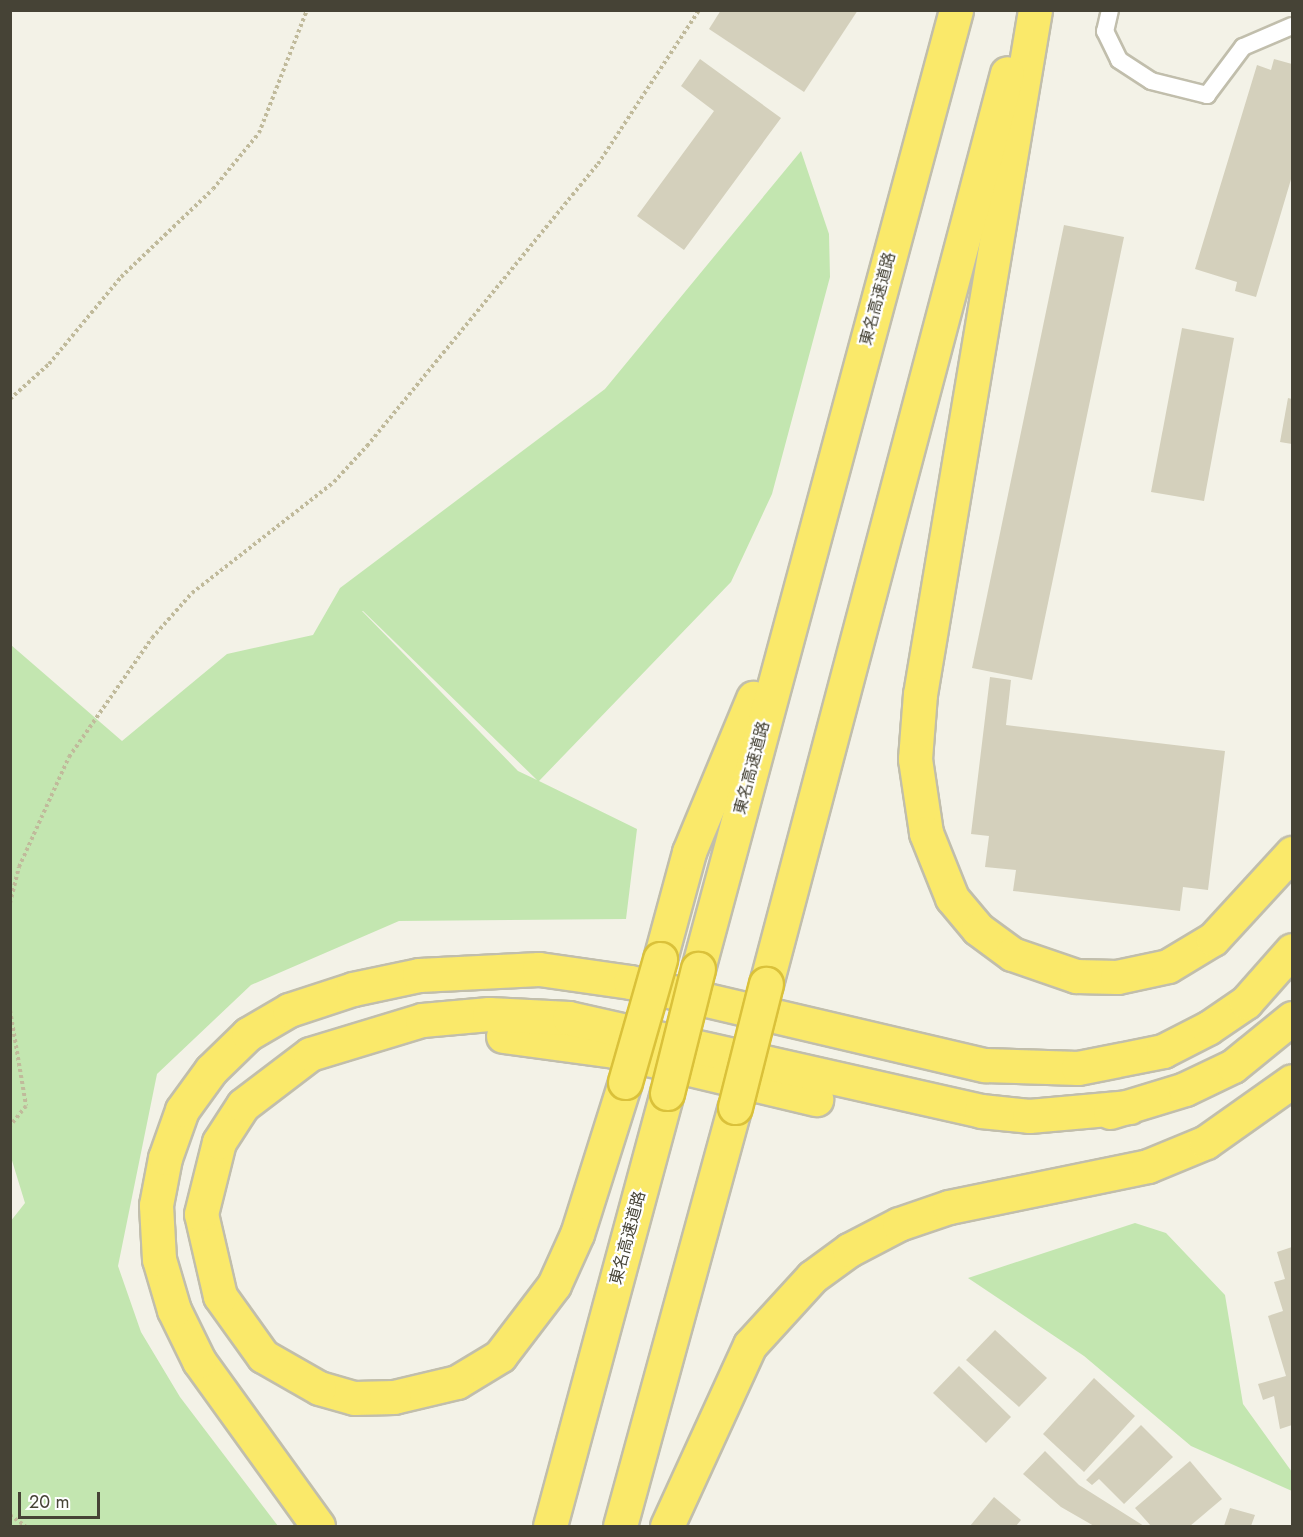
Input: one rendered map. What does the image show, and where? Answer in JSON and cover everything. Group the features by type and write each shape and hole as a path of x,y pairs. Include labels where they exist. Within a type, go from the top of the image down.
{"highway":[{"name":"東名高速道路","path":"550,1527 956,10"},
{"path":"620,1527 735,1107 1024,10"},
{"path":"1035,10 920,693 915,759 926,833 952,898 978,929 1012,954 1076,976 1117,977 1168,966 1213,939 1293,853"},
{"path":"803,577 689,852 660,959 625,1082 577,1234 554,1285 528,1325 500,1356 457,1382 394,1397 354,1398 283,1370 246,1337 220,1296 201,1214 219,1142 243,1105 310,1054 430,1036 490,1035 614,1051 873,1113 960,1123 1032,1126 1130,1107 1233,1066 1293,1018"},
{"path":"318,1527 200,1361 174,1310 159,1259 156,1205 165,1158 182,1110 211,1070 248,1035 289,1011 353,989 419,975 539,969 630,982 985,1065 1078,1068 1163,1051 1208,1028 1246,1002 1293,950"},
{"path":"667,1527 750,1345 812,1277 849,1250 899,1224 949,1207 1148,1166 1206,1142 1293,1081"}],"lane":[{"path":"1110,10 1105,31 1119,60 1151,81 1207,95 1243,47 1293,26"}],"path":[{"path":"10,399 49,364 121,277 213,189 259,133 307,10"},
{"path":"10,903 19,867 69,757 152,638 192,593 334,482 367,446 598,164 699,10"},
{"path":"10,1010 26,1106 10,1126"},
{"path":"10,1515 25,1527"}],"green space":[{"path":"801,151 829,234 830,277 772,494 731,582 539,781 637,829 626,919 399,921 251,985 157,1074 118,1266 141,1332 180,1397 278,1526 11,1526 10,1222 25,1203 10,1154 11,645 122,741 227,654 313,635 340,588 605,389","holes":["363,611 537,780 518,771"]},
{"path":"1135,1223 1166,1233 1225,1295 1243,1404 1292,1472 1292,1491 1191,1446 1084,1356 968,1278"}],"building":[{"path":"721,10 858,10 804,92 709,29"},
{"path":"700,59 781,118 684,250 637,216 714,111 681,86"},
{"path":"1274,59 1292,64 1292,176 1256,297 1235,291 1237,282 1195,269 1257,65 1271,70"},
{"path":"1064,225 1124,237 1032,680 972,668"},
{"path":"1182,328 1234,338 1204,501 1151,492"},
{"path":"1288,398 1292,399 1292,444 1280,442"},
{"path":"990,677 1011,680 1006,725 1225,751 1208,890 1183,887 1180,911 1013,891 1016,870 985,867 989,836 971,834"},
{"path":"1292,1247 1292,1425 1280,1429 1274,1396 1263,1400 1258,1384 1286,1376 1268,1316 1283,1311 1274,1282 1285,1279 1277,1252"},
{"path":"995,1330 1047,1378 1019,1407 966,1360"},
{"path":"959,1366 1011,1417 986,1443 933,1393"},
{"path":"1094,1378 1135,1416 1084,1472 1043,1434"},
{"path":"1141,1425 1173,1457 1124,1504 1099,1479 1092,1485 1086,1480"},
{"path":"1045,1451 1079,1485 1144,1526 1094,1526 1061,1507 1023,1474"},
{"path":"1190,1461 1222,1499 1190,1526 1151,1526 1135,1508"},
{"path":"994,1497 1021,1520 1016,1526 970,1526"},
{"path":"1230,1508 1255,1515 1251,1526 1224,1526"}]}
